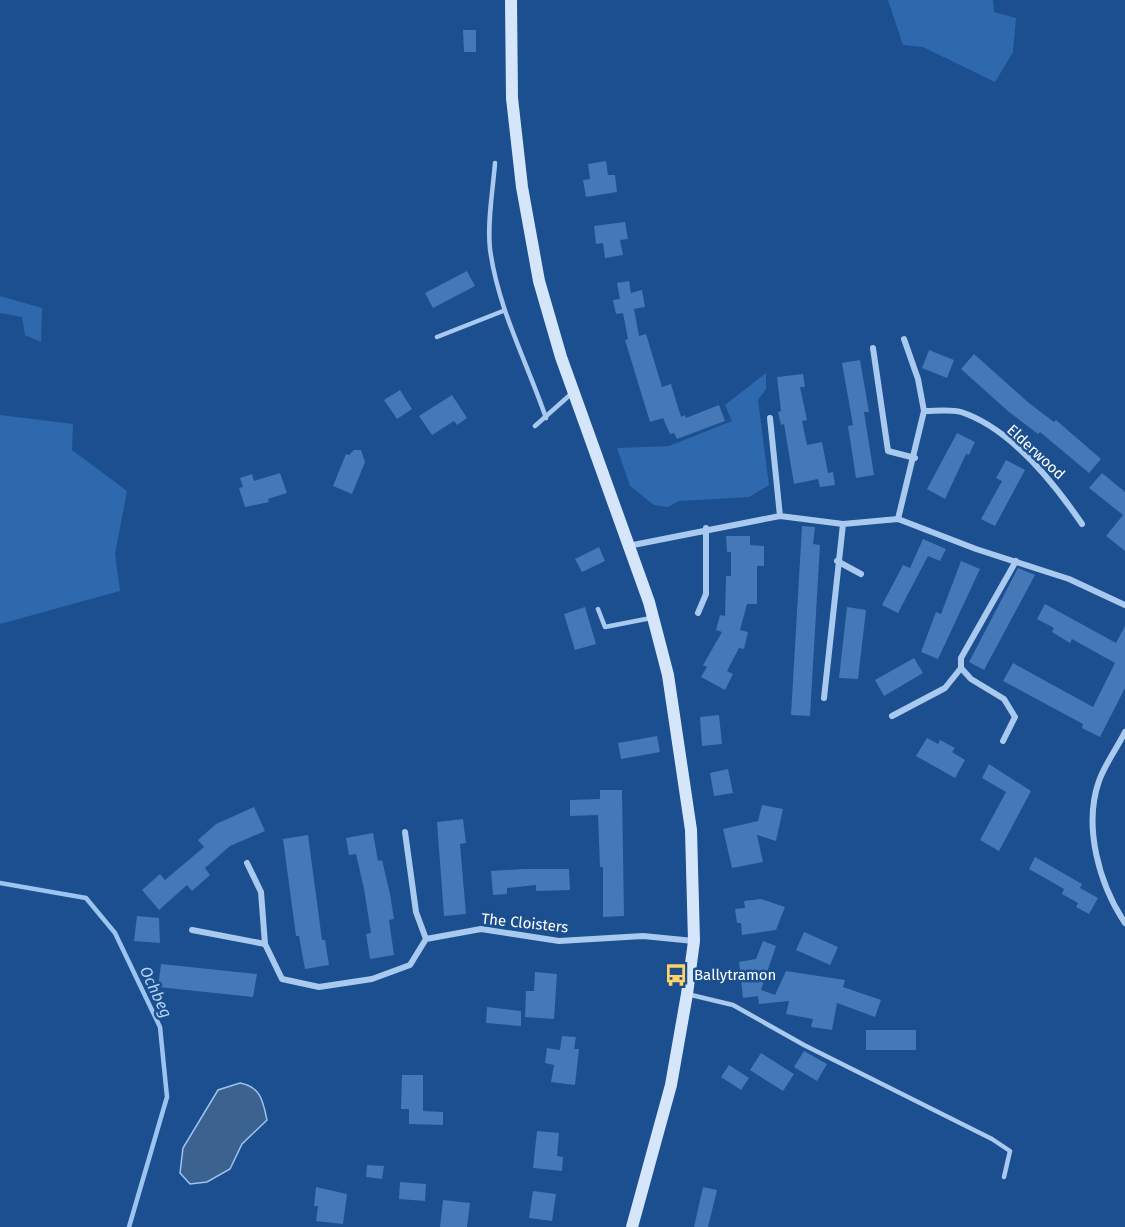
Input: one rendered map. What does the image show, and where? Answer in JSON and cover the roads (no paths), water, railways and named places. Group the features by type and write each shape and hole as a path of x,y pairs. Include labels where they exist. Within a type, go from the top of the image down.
{"main road":[{"path":"511,0 512,98 522,187 543,295 573,392 653,617 668,675 691,830 694,941 687,994 671,1085 632,1227"}],"street":[{"path":"898,519 915,458 924,411 918,379 904,339"},
{"path":"873,348 888,451 915,458"},
{"name":"Elderwood","path":"924,411 960,412 995,430 1059,490 1082,524"},
{"path":"770,418 780,516"},
{"path":"628,546 706,528 780,516 843,524 898,519 976,549 1068,579 1125,605"},
{"path":"824,698 837,561 843,524"},
{"path":"698,613 706,594 706,528"},
{"path":"837,561 861,574"},
{"path":"892,716 945,688 961,668 961,658 1016,561"},
{"path":"961,668 971,679 1004,699 1015,717 1004,741"},
{"path":"1125,732 1099,781 1093,806 1093,831 1102,879 1125,922"},
{"path":"247,863 261,892 265,944 282,979 319,987 372,979 410,965 426,939 416,912 405,832"},
{"name":"The Cloisters","path":"426,939 481,929 559,941 642,936 694,941"},
{"path":"192,930 265,944"}],"lane":[{"path":"495,163 490,248 503,311 529,368 546,418"},
{"path":"437,337 503,311"},
{"path":"535,426 573,392"},
{"path":"598,609 604,627 653,617"},
{"path":"687,994 733,1005 804,1045 992,1139 1010,1150 1004,1177"}],"waterway":[{"name":"Ochbeg","path":"0,883 86,898 115,933 160,1027 167,1097 129,1227"}],"place":[{"name":"Ballytramon","path":"676,975"}]}
